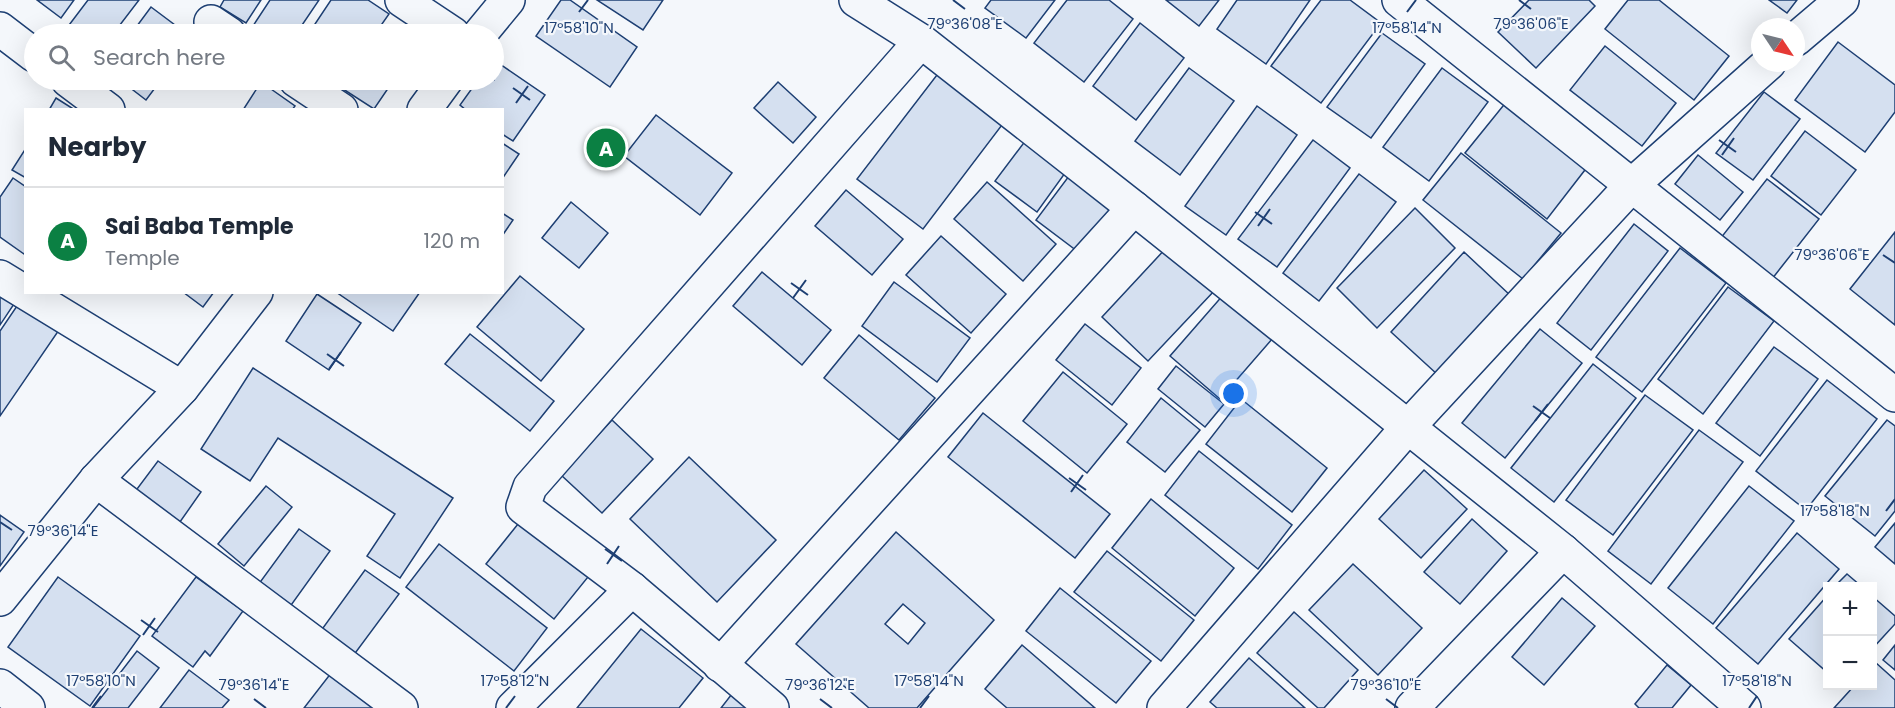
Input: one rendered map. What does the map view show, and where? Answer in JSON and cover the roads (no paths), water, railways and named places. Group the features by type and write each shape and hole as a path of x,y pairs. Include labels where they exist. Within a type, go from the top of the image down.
{"street":[{"path":"402,0 438,24"},
{"path":"488,24 508,0"},
{"path":"856,0 921,40 1134,208 1563,551 1744,708"},
{"path":"1399,0 1895,395"},
{"path":"1805,31 1842,0"},
{"path":"0,29 24,47"},
{"path":"772,708 632,590 524,507 530,487 921,40"},
{"path":"1164,708 1407,428 1632,185 1759,72"},
{"path":"81,90 105,108"},
{"path":"311,90 338,108"},
{"path":"425,108 439,90"},
{"path":"720,665 1134,208"},
{"path":"0,277 24,292"},
{"path":"28,294 182,388"},
{"path":"0,599 96,480 182,388 254,294"},
{"path":"96,480 401,708"},
{"path":"1412,708 1563,551"},
{"path":"513,708 632,590"},
{"path":"0,686 28,708"}],"place":[{"name":"Sai Baba Temple","path":"606,148"}]}
